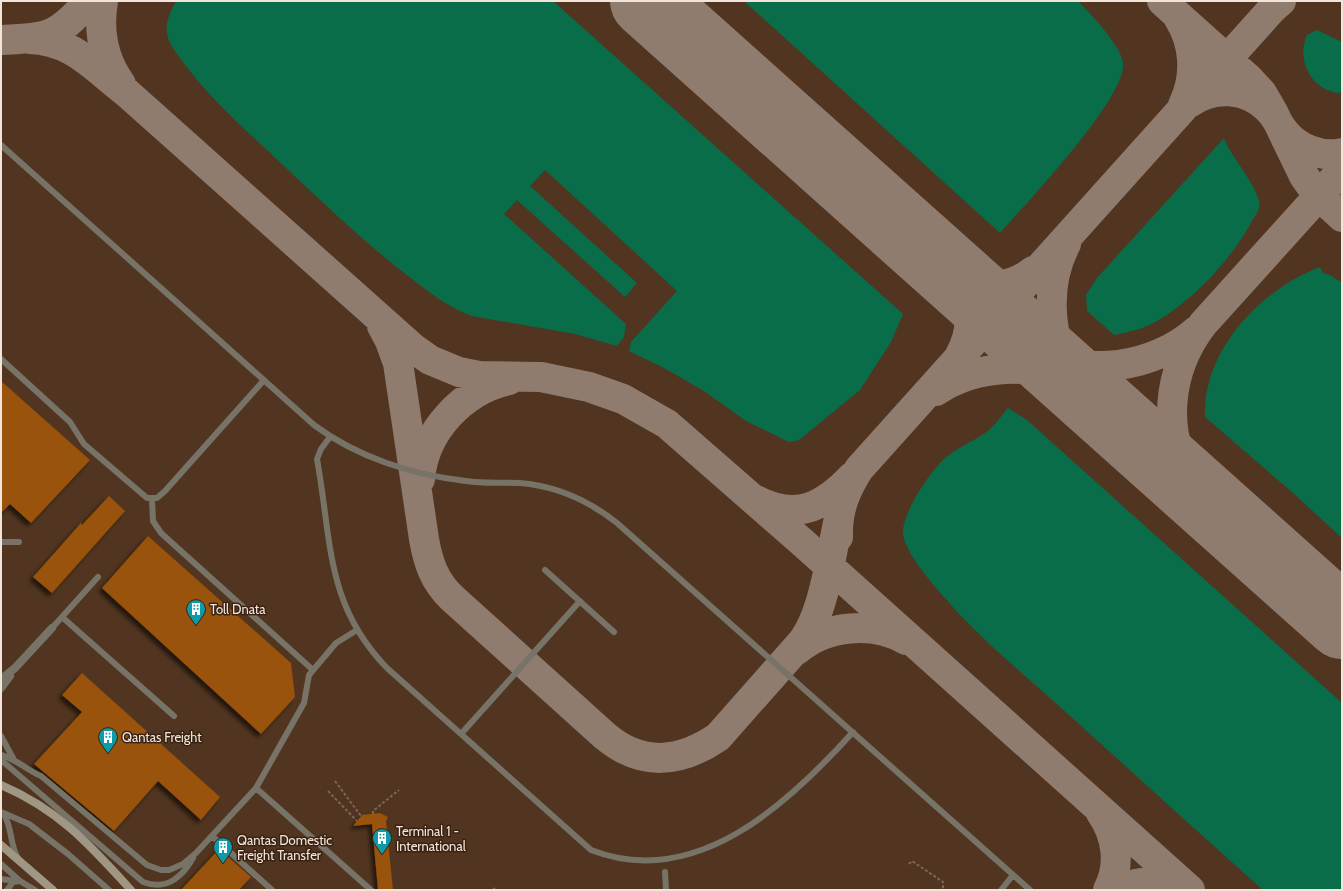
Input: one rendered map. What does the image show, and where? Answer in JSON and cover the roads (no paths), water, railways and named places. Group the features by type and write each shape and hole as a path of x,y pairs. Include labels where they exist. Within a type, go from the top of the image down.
{"street":[{"path":"1,688 15,668 52,628"},
{"path":"1,679 15,668"},
{"path":"1,784 54,814 71,827 94,848 131,890"},
{"path":"1,845 53,890"}],"lane":[{"path":"1,145 330,437 360,453 416,471 467,482 520,483 540,486 561,491 598,508 617,523 1030,890"},
{"path":"1,359 70,422 84,444 142,496 152,499 165,491 264,380"},
{"path":"330,437 321,449 317,459 337,584 345,607 357,630 376,657 387,668 591,850 619,865"},
{"path":"152,499 154,521 160,533 313,670"},
{"path":"1,542 19,542"},
{"path":"544,570 614,632"},
{"path":"52,628 98,577"},
{"path":"461,734 580,601"},
{"path":"62,617 174,716"},
{"path":"1,736 13,758 28,771 42,776 146,865 161,870 169,870 183,864 196,853 256,788 304,703 306,697 307,680 313,670 336,643 357,630"},
{"path":"765,823 786,806 853,732"},
{"path":"1,755 13,758"},
{"path":"1,760 143,882 157,886 172,883 185,872 196,853"},
{"path":"256,788 371,890"},
{"path":"2,812 8,823 13,848 22,864"},
{"path":"2,812 28,824 68,854 109,890"},
{"path":"212,836 272,890"},
{"path":"1,864 18,881 35,890"},
{"path":"664,872 666,890"},
{"path":"1000,890 1013,875"},
{"path":"1,879 18,881"},
{"path":"7,890 10,884 18,881"}],"place":[{"name":"Toll Dnata","path":"196,626"},
{"name":"Qantas Freight","path":"108,754"},
{"name":"Terminal 1 - International","path":"382,855"},
{"name":"Qantas Domestic Freight Transfer","path":"223,864"}]}
